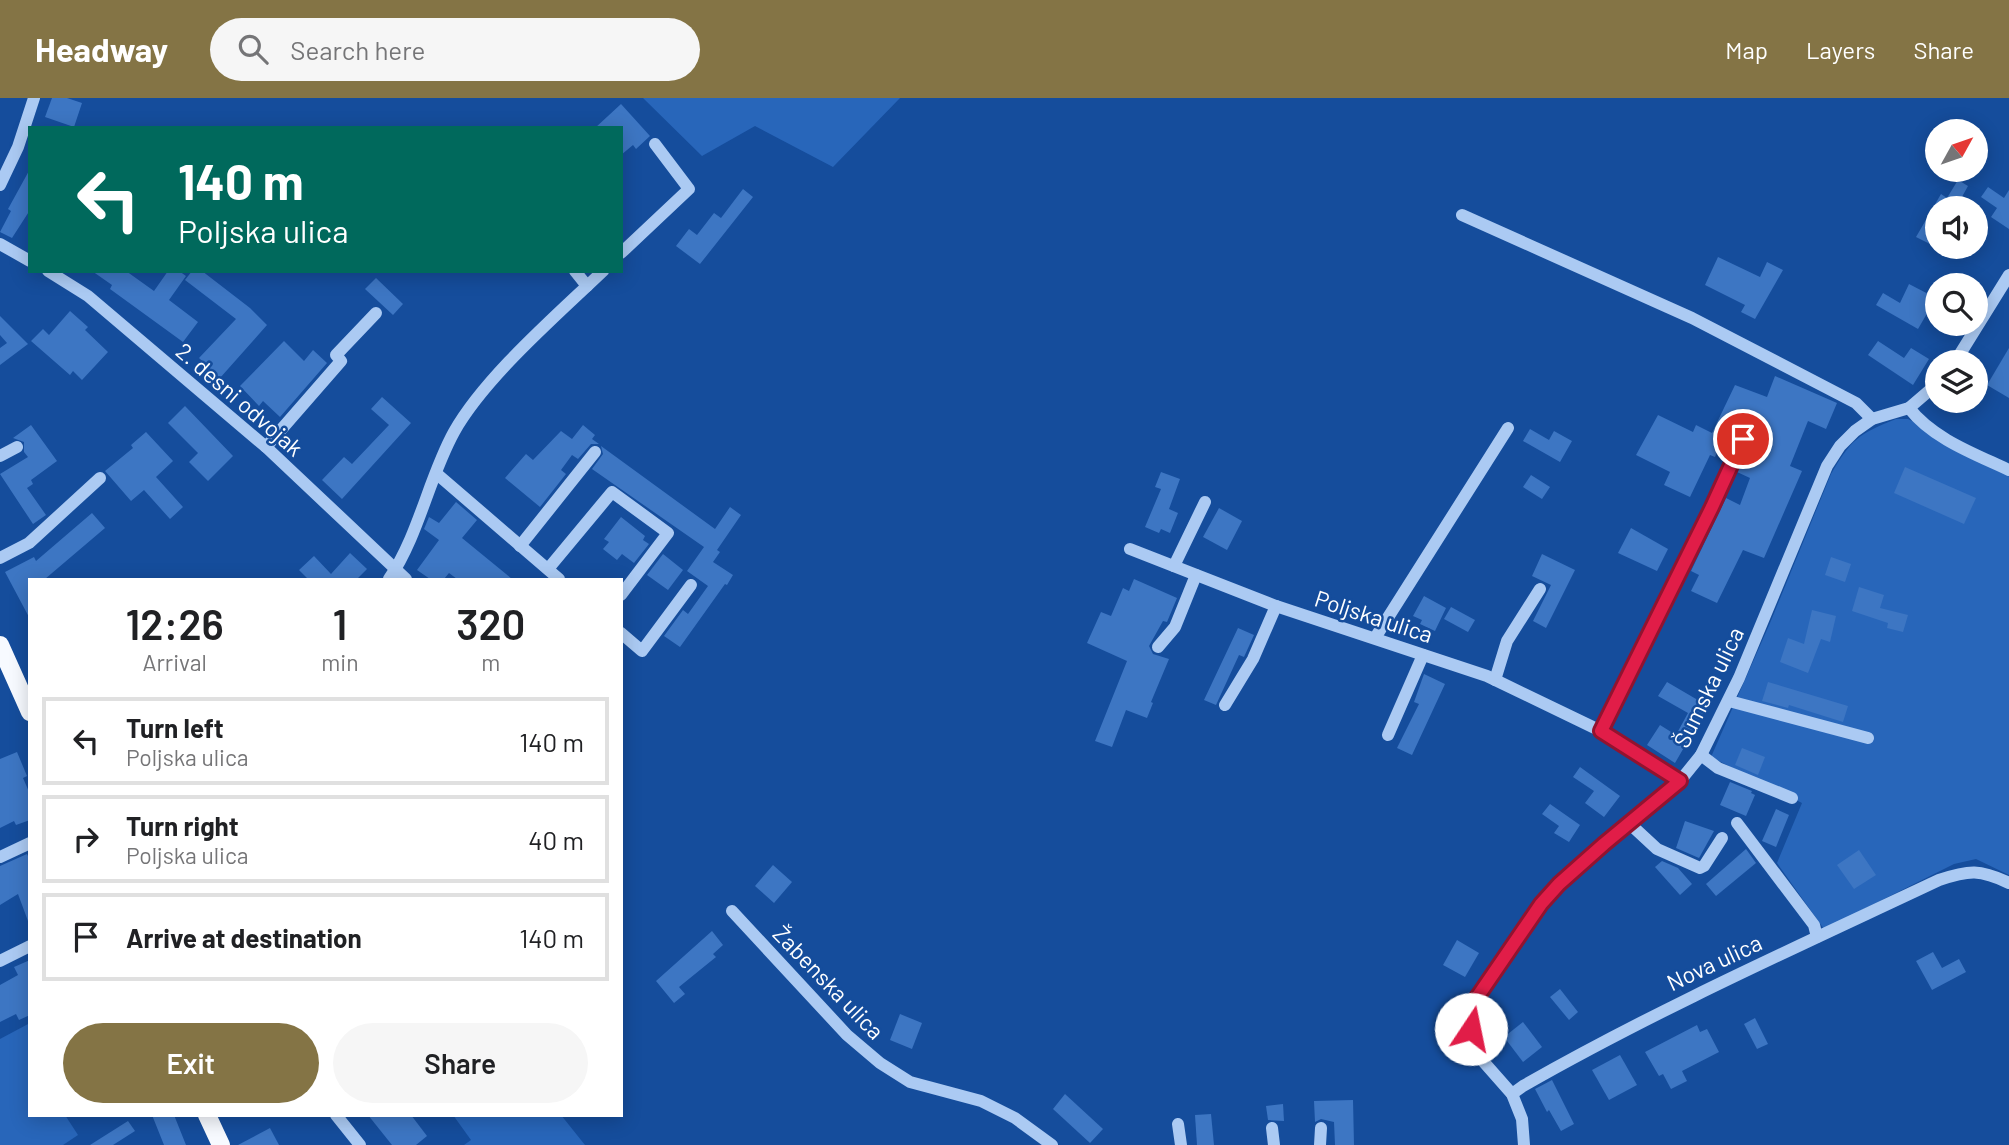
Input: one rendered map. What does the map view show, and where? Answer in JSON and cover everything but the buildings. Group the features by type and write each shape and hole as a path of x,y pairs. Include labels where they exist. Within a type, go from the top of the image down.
{"main road":[{"path":"0,645 28,708"},
{"path":"208,1117 221,1145"}],"street":[{"path":"0,185 18,147 34,98"},
{"path":"623,252 689,189 654,144"},
{"path":"1462,215 1704,324 1856,403 1872,419"},
{"path":"0,244 28,260"},
{"name":"2. desni odvojak","path":"51,273 88,296 266,447 392,575"},
{"path":"577,273 587,286"},
{"path":"392,575 454,433 468,412 499,375 601,273"},
{"path":"1962,350 2009,275"},
{"path":"266,447 341,361 336,355 376,313"},
{"name":"Šumska ulica","path":"1524,1145 1522,1119 1512,1094 1482,1060 1476,1049 1470,1020 1476,999 1541,904 1559,884 1680,781 1701,755 1729,701 1827,466 1840,446 1872,419 1909,408 1925,394"},
{"path":"1909,408 1917,418 1963,449 2009,470"},
{"path":"1375,638 1508,428"},
{"path":"1601,731 1743,439"},
{"path":"0,456 17,447"},
{"path":"520,546 595,452"},
{"path":"437,474 558,578"},
{"path":"0,558 29,543 100,478"},
{"path":"548,569 611,492 668,533 623,592"},
{"path":"1174,566 1205,502"},
{"name":"Poljska ulica","path":"1130,549 1276,606 1495,680 1601,731 1680,781"},
{"path":"1158,647 1175,627 1196,575"},
{"path":"623,635 642,651 691,584"},
{"path":"1495,680 1507,641 1539,589"},
{"path":"1225,705 1253,659 1276,606"},
{"path":"1388,735 1423,654"},
{"path":"1729,701 1868,738"},
{"path":"1701,755 1718,768 1792,799"},
{"path":"1737,823 1814,925 1817,937"},
{"path":"1630,824 1657,849 1700,868 1722,838"},
{"path":"0,857 28,843"},
{"name":"Nova ulica","path":"1512,1094 1605,1039 1940,880 1967,871 1989,873 2009,883"},
{"name":"Žabenska ulica","path":"732,911 847,1035 880,1063 910,1082 981,1101 1015,1118 1052,1145"},
{"path":"0,961 28,947"},
{"path":"338,1117 360,1145"},
{"path":"1178,1124 1181,1145"},
{"path":"1272,1128 1274,1145"},
{"path":"1320,1145 1321,1128"}],"shaded area":[{"path":"643,98 900,98 833,167 755,126 702,156"},
{"path":"1896,419 1908,419 2009,471 2009,875 1976,859 1954,864 1824,929 1777,863 1802,803 1711,757 1831,474 1857,439"},
{"path":"28,1024 28,1117 66,1117 78,1135 63,1145 0,1145 0,1039"},
{"path":"454,1117 563,1117 585,1145 464,1145 471,1140"}],"route":[{"path":"1471,1029 1470,1020 1476,999 1541,904 1581,863 1680,781 1601,731 1743,439"}]}
